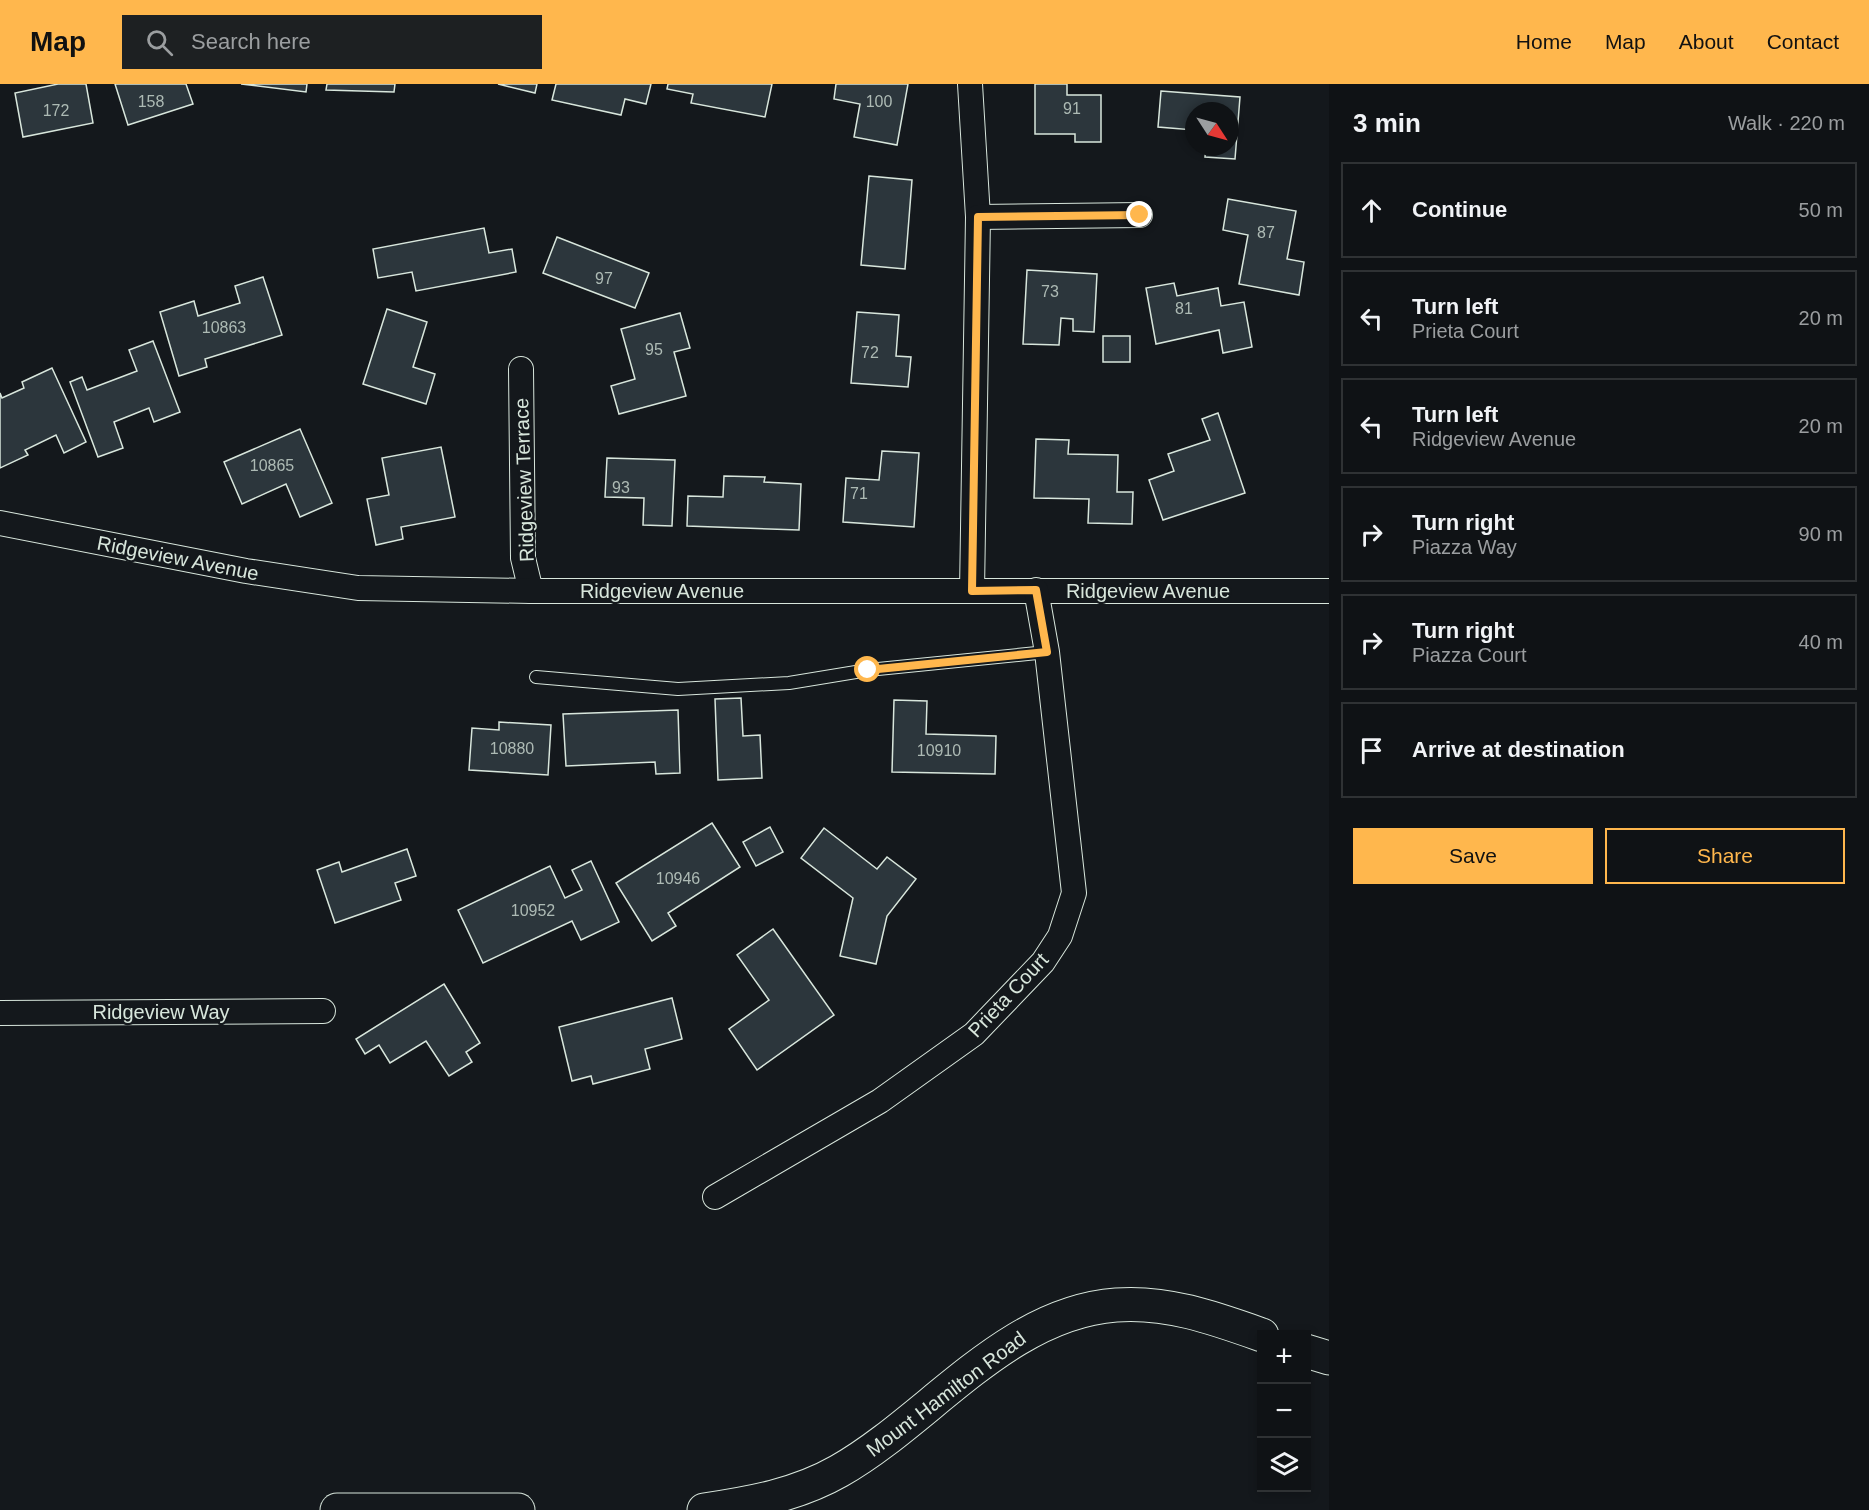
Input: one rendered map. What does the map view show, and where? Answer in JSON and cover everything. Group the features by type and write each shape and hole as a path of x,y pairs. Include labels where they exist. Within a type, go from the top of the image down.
{"main road":[{"name":"Mount Hamilton Road","path":"704,1510 783,1495 837,1472 867,1454 1006,1347 1035,1328 1062,1317 1115,1305 1146,1304 1184,1309 1257,1333"},
{"path":"1311,1353 1329,1358"},
{"path":"337,1510 518,1510"}],"street":[{"path":"970,84 978,217 972,591"},
{"path":"978,217 1140,215"},
{"name":"Ridgeview Terrace","path":"521,369 523,558 531,591"},
{"name":"Ridgeview Avenue","path":"0,523 246,572 358,588 531,591 1329,591"},
{"name":"Prieta Court","path":"715,1197 880,1101 974,1034 1043,962 1060,936 1074,893 1047,652 1036,590"},
{"name":"Ridgeview Way","path":"0,1013 323,1011"}],"lane":[{"path":"536,676 678,689 767,684 868,670 1047,652"}],"building":[{"path":"58,84 86,84 93,123 23,137 15,93"},
{"path":"115,84 186,84 193,104 128,125"},
{"path":"241,84 307,84 306,92"},
{"path":"327,84 395,84 394,92 326,90"},
{"path":"498,84 537,84 535,93"},
{"path":"556,84 651,84 646,104 625,99 621,115 552,100"},
{"path":"668,84 772,84 765,117 691,103 693,94 667,89"},
{"path":"836,84 908,84 897,145 854,137 860,104 834,99"},
{"path":"1035,84 1067,84 1067,95 1101,95 1101,142 1075,142 1075,134 1035,134"},
{"path":"1161,91 1240,97 1239,109 1239,102 1185,102 1185,129 1158,127"},
{"path":"1205,156 1235,156 1235,159"},
{"path":"869,176 912,180 905,269 861,265"},
{"path":"1228,199 1296,211 1287,259 1304,262 1299,295 1239,284 1248,235 1223,230"},
{"path":"484,228 489,253 512,249 516,272 416,291 412,272 378,278 373,249"},
{"path":"557,237 649,273 635,308 543,273"},
{"path":"1027,270 1097,274 1094,332 1073,331 1073,319 1061,318 1059,345 1023,344"},
{"path":"263,277 282,335 205,359 207,367 179,376 160,312 194,301 198,316 240,303 235,286"},
{"path":"1174,283 1177,296 1218,288 1221,306 1244,302 1252,347 1223,353 1219,330 1156,344 1146,288"},
{"path":"387,309 427,322 413,367 435,374 426,404 363,384"},
{"path":"857,312 899,315 896,356 911,357 908,387 851,383"},
{"path":"680,313 690,348 674,352 686,396 619,414 611,386 635,379 621,329"},
{"path":"1103,336 1130,336 1130,362 1103,362"},
{"path":"153,341 180,412 154,422 149,408 114,422 123,448 98,457 70,382 82,377 87,390 137,371 129,350"},
{"path":"52,368 86,442 64,453 56,435 25,450 28,455 0,468 0,393 2,398 24,388 22,382"},
{"path":"1218,413 1245,493 1163,520 1149,480 1174,471 1168,454 1210,440 1202,419"},
{"path":"300,429 332,503 300,517 286,484 242,504 224,462"},
{"path":"1036,439 1069,440 1068,454 1118,455 1117,492 1133,492 1132,524 1088,523 1089,499 1034,498"},
{"path":"441,447 455,517 401,527 403,539 376,545 367,499 389,495 382,458"},
{"path":"882,451 919,453 914,527 843,522 846,478 879,480"},
{"path":"607,458 675,460 672,526 643,525 644,498 605,497"},
{"path":"724,476 765,477 764,482 801,484 799,530 687,526 688,496 723,497"},
{"path":"741,698 743,736 760,735 762,778 718,780 715,699"},
{"path":"894,700 927,701 926,734 996,736 995,774 892,772"},
{"path":"678,710 680,773 656,774 655,762 566,766 563,714"},
{"path":"499,722 551,725 548,775 469,770 472,728 499,730"},
{"path":"712,823 740,867 668,913 676,926 652,941 616,883"},
{"path":"770,827 783,852 756,866 743,842"},
{"path":"824,828 877,869 887,857 916,879 887,916 876,964 840,956 853,898 801,858"},
{"path":"407,849 416,876 395,883 401,900 335,923 317,870 339,862 342,872"},
{"path":"591,861 619,922 581,940 572,921 483,963 458,910 550,866 565,898 582,890 572,870"},
{"path":"773,929 834,1015 757,1070 729,1029 769,1000 737,955"},
{"path":"444,984 480,1043 466,1052 472,1062 449,1076 426,1041 390,1063 379,1045 365,1054 356,1039"},
{"path":"672,998 682,1039 645,1049 650,1069 593,1084 591,1076 572,1081 559,1027"}],"route":[{"path":"868,670 1047,652 1036,590 972,591 978,217 1140,215"}]}
